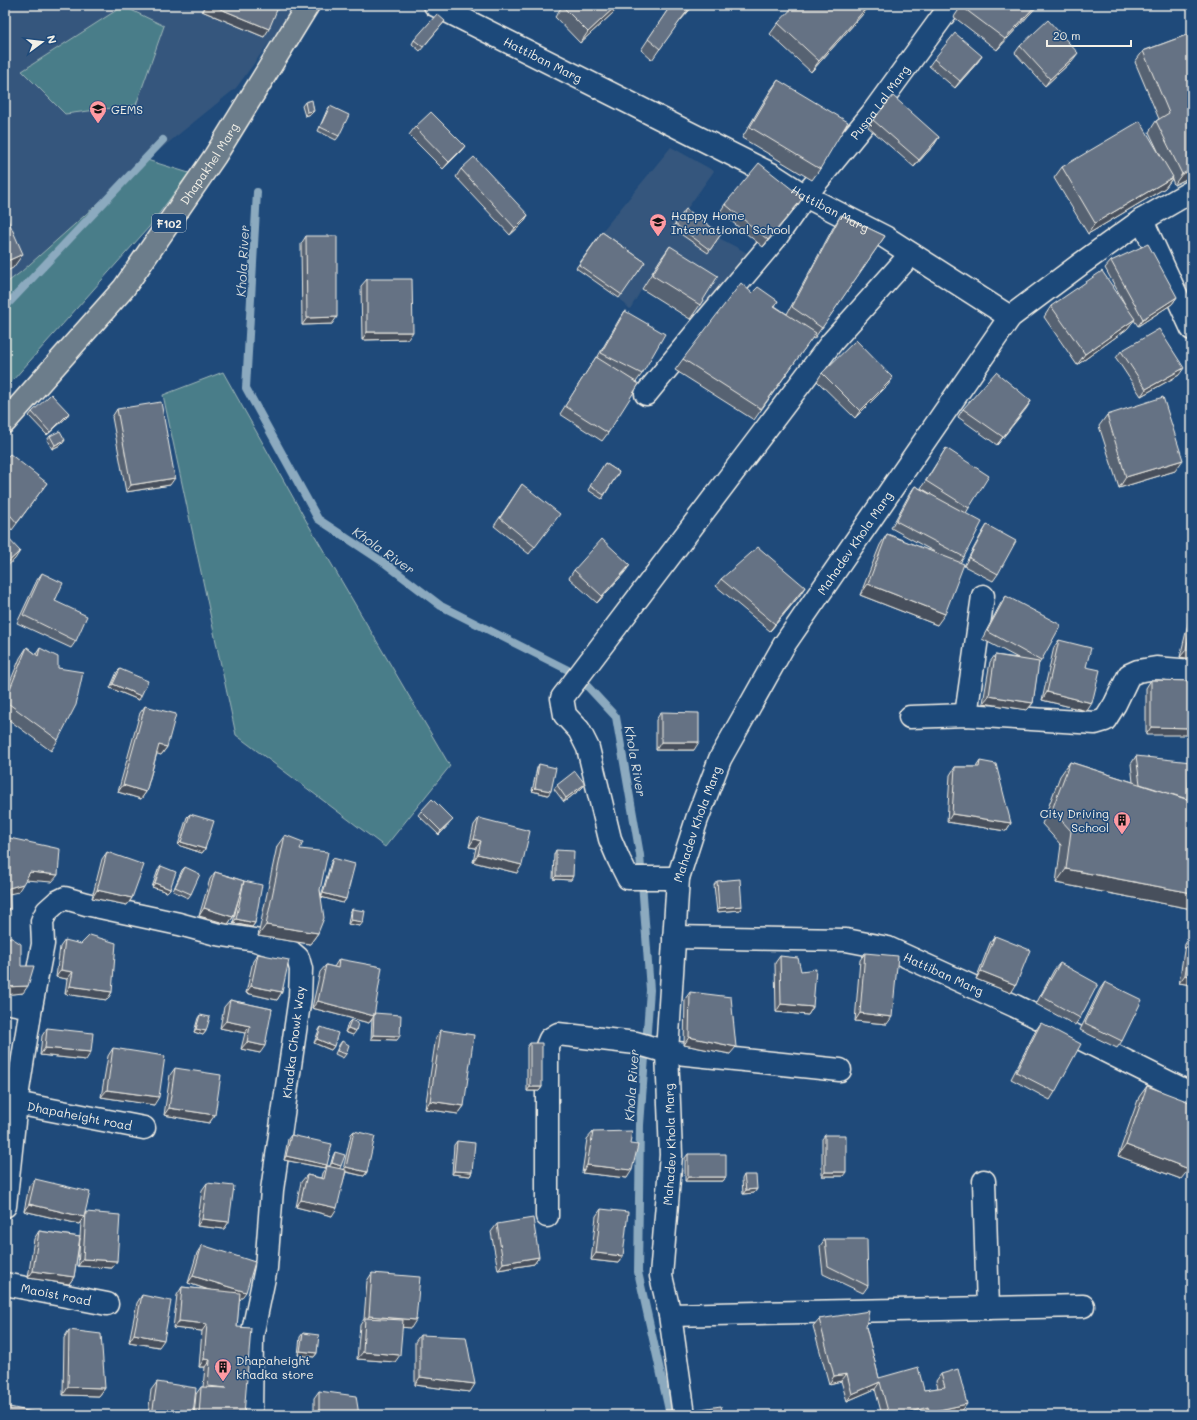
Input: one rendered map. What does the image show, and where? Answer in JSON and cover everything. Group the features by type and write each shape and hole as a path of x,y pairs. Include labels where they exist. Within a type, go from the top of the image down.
{"main road":[{"name":"Dhapakhel Marg","path":"5,422 124,288 215,156 308,5"}],"street":[{"name":"Hattiban Marg","path":"435,5 770,174 805,196 885,237 1010,318"},
{"name":"Puspa Lal Marg","path":"646,394 775,239 805,196 871,115 951,5"},
{"path":"1010,318 1082,263 1142,220 1192,191"},
{"path":"1142,220 1192,329"},
{"path":"678,878 628,878 610,839 588,748 578,730 565,715 562,698 832,342 911,254"},
{"name":"Mahadev Khola Marg","path":"684,1415 670,1315 661,1276 671,1155 652,1048 674,937 678,878 697,819 720,759 784,645 1010,318"},
{"path":"966,715 983,596"},
{"path":"910,717 966,715 1095,723 1105,720 1129,676 1138,671 1156,668 1192,672"},
{"name":"Khadka Chowk Way","path":"5,1206 16,1103 31,1007 43,944 42,921 46,910 65,898 216,934 255,940 292,952 298,958 301,970 300,997 272,1190 266,1268 252,1336 251,1415"},
{"name":"Hattiban Marg","path":"674,937 846,940 888,948 1014,1006 1192,1094"},
{"path":"5,1002 31,1007"},
{"path":"547,1216 547,1046 550,1039 558,1034 652,1048 840,1070"},
{"name":"Dhapaheight road","path":"16,1103 144,1128"},
{"path":"984,1182 988,1308"},
{"name":"Maoist road","path":"5,1284 107,1304"},
{"path":"670,1315 1083,1306"}],"shaded area":[{"name":"GEMS","path":"5,5 297,5 236,88 147,160 21,272 5,284"},
{"name":"Happy Home International School","path":"671,147 714,171 684,213 719,238 755,257 697,326 690,319 642,289 630,309 619,298 576,268 599,235"}],"green space":[{"path":"123,6 164,26 136,105 65,114 22,71"},
{"path":"147,160 189,173 149,227 5,389 5,284 21,272"},
{"path":"223,372 308,524 450,766 385,847 236,735 163,395"}],"building":[{"path":"211,5 279,5 269,29"},
{"path":"617,5 588,32 562,6"},
{"path":"671,5 692,5 660,49 648,39"},
{"path":"795,5 869,5 819,61 778,23"},
{"path":"1036,5 1005,39 961,6"},
{"path":"437,14 445,21 423,47 414,40"},
{"path":"1048,20 1078,53 1050,79 1020,46"},
{"path":"955,33 982,56 960,81 934,59"},
{"path":"1192,33 1192,169 1182,174 1156,121 1169,113 1143,51"},
{"path":"778,80 848,122 820,169 750,127"},
{"path":"893,96 939,137 919,160 873,120"},
{"path":"312,100 314,111 307,112 305,102"},
{"path":"330,106 349,115 339,136 320,127"},
{"path":"431,112 465,146 449,162 415,127"},
{"path":"1140,121 1173,177 1095,223 1062,167"},
{"path":"474,157 528,215 515,228 461,169"},
{"path":"759,163 803,198 768,240 725,204"},
{"path":"686,209 721,234 710,250 675,224"},
{"path":"5,213 23,254 5,262"},
{"path":"841,215 885,236 822,328 792,307"},
{"path":"602,232 645,262 622,295 579,265"},
{"path":"306,236 337,236 337,317 307,318"},
{"path":"1148,244 1177,297 1143,319 1111,261"},
{"path":"670,246 718,276 700,305 652,275"},
{"path":"1102,271 1135,319 1085,354 1051,306"},
{"path":"367,279 412,279 413,332 367,332"},
{"path":"741,283 752,293 758,287 778,301 774,306 816,333 761,409 683,359"},
{"path":"625,311 665,334 642,374 601,353"},
{"path":"1159,329 1184,368 1146,389 1121,351"},
{"path":"856,340 893,378 860,411 822,373"},
{"path":"596,357 639,384 608,433 565,406"},
{"path":"996,372 1031,401 1003,437 963,409"},
{"path":"51,394 69,413 50,432 32,412"},
{"path":"1163,397 1183,460 1126,477 1107,415"},
{"path":"161,402 175,478 131,485 117,409"},
{"path":"60,431 65,440 55,445 50,436"},
{"path":"946,448 989,476 969,508 926,481"},
{"path":"10,454 47,483 17,523 5,509 5,459"},
{"path":"605,463 619,472 604,495 590,486"},
{"path":"522,484 560,514 535,547 500,518"},
{"path":"915,486 982,522 964,557 896,521"},
{"path":"987,525 1016,541 998,574 969,558"},
{"path":"887,534 964,564 945,614 868,584"},
{"path":"5,535 20,551 5,565"},
{"path":"602,539 630,565 602,596 574,570"},
{"path":"758,547 805,587 775,624 721,579"},
{"path":"42,573 63,583 55,601 87,616 76,641 23,615"},
{"path":"1006,596 1061,625 1041,661 987,631"},
{"path":"1192,621 1192,651 1186,650"},
{"path":"1059,640 1091,648 1086,667 1100,670 1092,703 1047,692"},
{"path":"27,647 38,656 40,648 58,657 58,668 83,672 76,705 58,740 5,701"},
{"path":"995,655 1039,662 1033,703 989,696"},
{"path":"120,669 148,681 141,696 113,684"},
{"path":"1151,680 1192,681 1192,728 1151,727"},
{"path":"145,706 176,714 167,747 159,745 146,792 123,785"},
{"path":"661,712 699,713 699,742 661,742"},
{"path":"1136,756 1191,762 1187,799 1140,784"},
{"path":"980,761 996,764 1011,823 952,814 955,767 979,767"},
{"name":"City Driving School","path":"1070,762 1192,801 1192,893 1066,869 1071,831 1052,810"},
{"path":"539,764 556,768 551,791 535,788"},
{"path":"575,771 585,784 566,798 557,785"},
{"path":"432,799 453,820 441,831 421,811"},
{"path":"190,814 214,821 205,849 181,842"},
{"path":"479,818 530,831 522,865 478,854 481,841 474,839"},
{"path":"285,835 303,842 300,849 328,852 320,890 324,918 318,933 266,925"},
{"path":"5,837 60,849 58,875 30,872 23,884 9,888 10,909 5,909"},
{"path":"556,850 574,851 573,876 556,876"},
{"path":"107,852 144,865 132,898 97,890"},
{"path":"333,858 355,864 346,899 323,893"},
{"path":"161,866 176,872 170,889 155,883"},
{"path":"185,867 200,874 191,894 175,887"},
{"path":"215,872 244,881 233,917 204,908"},
{"path":"740,879 742,906 719,908 717,881"},
{"path":"244,881 262,885 255,923 236,919"},
{"path":"352,909 365,911 363,922 351,920"},
{"path":"90,935 116,943 112,992 70,986 73,972 61,970 65,940 81,944"},
{"path":"995,936 1030,950 1016,985 981,971"},
{"path":"5,937 12,938 21,944 21,966 34,966 28,986 5,987"},
{"path":"1192,937 1192,977 1185,975"},
{"path":"865,953 898,956 892,1017 860,1013"},
{"path":"258,954 289,960 282,992 251,986"},
{"path":"780,956 798,958 801,971 816,969 813,1007 781,1004"},
{"path":"339,959 382,967 374,1016 318,1001 326,965 338,968"},
{"path":"1060,963 1098,984 1080,1018 1041,996"},
{"path":"1105,982 1142,1000 1122,1041 1085,1023"},
{"path":"690,992 731,997 736,1047 689,1037"},
{"path":"230,1000 272,1009 265,1046 247,1042 250,1026 226,1021"},
{"path":"374,1013 401,1015 400,1036 373,1035"},
{"path":"200,1015 210,1017 206,1031 196,1029"},
{"path":"351,1020 358,1023 356,1031 348,1028"},
{"path":"1041,1023 1081,1044 1055,1092 1016,1072"},
{"path":"321,1027 338,1033 334,1046 317,1039"},
{"path":"47,1028 93,1033 91,1052 45,1048"},
{"path":"441,1030 474,1035 464,1106 430,1101"},
{"path":"342,1041 349,1045 346,1054 337,1051"},
{"path":"530,1043 542,1043 542,1087 530,1087"},
{"path":"113,1048 165,1056 159,1097 107,1090"},
{"path":"175,1068 221,1075 215,1115 169,1108"},
{"path":"1147,1086 1192,1103 1192,1160 1189,1169 1126,1145"},
{"path":"354,1131 375,1136 367,1172 346,1167"},
{"path":"632,1131 630,1144 638,1145 632,1170 587,1165 593,1132"},
{"path":"291,1135 332,1144 327,1165 286,1156"},
{"path":"825,1135 846,1135 846,1172 825,1172"},
{"path":"457,1141 475,1143 472,1172 454,1171"},
{"path":"335,1152 345,1155 341,1166 332,1163"},
{"path":"688,1154 726,1154 726,1177 688,1177"},
{"path":"327,1166 346,1170 337,1208 301,1200 307,1175 324,1179"},
{"path":"744,1175 756,1175 757,1189 746,1190"},
{"path":"35,1179 90,1192 84,1217 29,1204"},
{"path":"207,1183 234,1186 229,1222 202,1219"},
{"path":"601,1209 628,1212 623,1256 596,1253"},
{"path":"86,1212 120,1215 117,1261 83,1259"},
{"path":"533,1218 539,1257 503,1263 497,1224"},
{"path":"39,1231 80,1237 74,1277 33,1271"},
{"path":"825,1239 867,1239 868,1286 828,1266"},
{"path":"202,1245 255,1262 246,1292 193,1276"},
{"path":"372,1273 420,1277 416,1320 369,1316"},
{"path":"182,1287 240,1293 237,1327 251,1328 244,1415 199,1415 201,1387 227,1388 208,1386 210,1360 204,1359 207,1324 179,1321"},
{"path":"142,1295 171,1301 164,1340 134,1334"},
{"path":"869,1311 866,1327 879,1378 918,1367 924,1390 945,1387 941,1374 958,1369 967,1404 930,1412 928,1407 900,1415 889,1415 880,1382 852,1394 847,1374 834,1376 819,1319"},
{"path":"365,1318 403,1320 400,1355 363,1352"},
{"path":"69,1330 101,1334 105,1388 68,1387"},
{"path":"303,1333 319,1335 317,1353 300,1351"},
{"path":"420,1335 466,1337 475,1384 420,1377"},
{"path":"157,1382 196,1388 193,1415 152,1415"},
{"path":"319,1391 356,1396 359,1415 319,1415"},
{"path":"5,1406 46,1415 5,1415"},
{"path":"721,1406 723,1415 694,1415 693,1410"}],"waterway":[{"name":"Khola River","path":"5,307 163,140"},
{"name":"Khola River","path":"257,192 246,388 318,519 386,564 441,606 576,674 616,717 640,855 650,990 640,1125 638,1272 670,1415"}],"place":[{"name":"GEMS","path":"98,124"},
{"name":"Happy Home International School","path":"658,237"},
{"name":"City Driving School","path":"1122,835"},
{"name":"Dhapaheight khadka store","path":"223,1382"}]}
